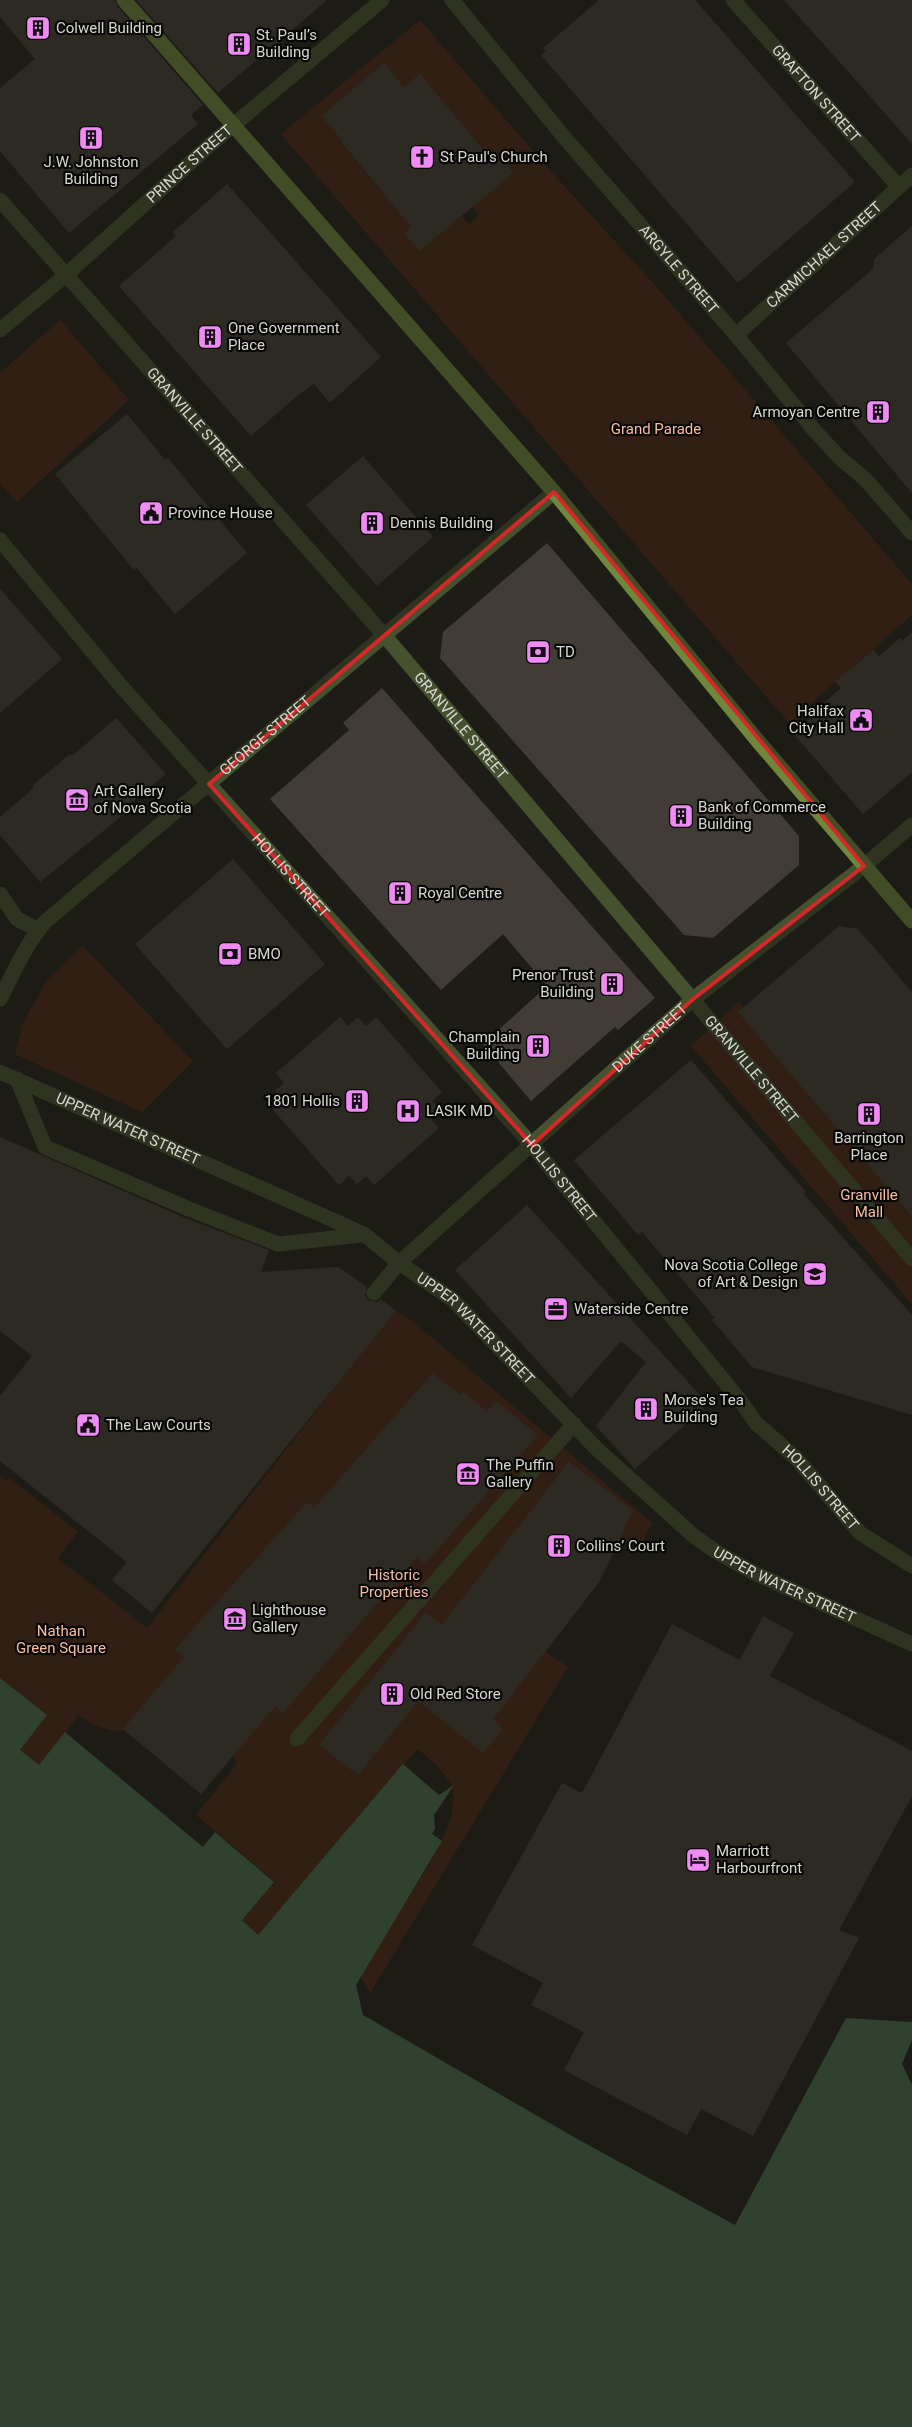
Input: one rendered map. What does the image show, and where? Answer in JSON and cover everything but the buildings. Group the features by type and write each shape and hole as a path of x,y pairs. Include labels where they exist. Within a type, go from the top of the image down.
{"main road":[{"path":"124,0 554,492 757,740 912,921"}],"street":[{"name":"PRINCE STREET","path":"0,330 233,126 382,0"},
{"name":"ARGYLE STREET","path":"452,0 564,138 736,335 815,431 839,457 866,480 912,533"},
{"name":"GRAFTON STREET","path":"733,0 899,187"},
{"name":"CARMICHAEL STREET","path":"736,335 912,175"},
{"name":"GRANVILLE STREET","path":"0,200 384,635 912,1258"},
{"name":"GEORGE STREET","path":"0,999 38,930 46,920 554,492"},
{"name":"HOLLIS STREET","path":"0,540 121,686 532,1145 756,1423 796,1458 860,1533 912,1566"},
{"name":"DUKE STREET","path":"374,1293 399,1263 692,1000 864,866 912,825"},
{"path":"0,894 18,919 38,930"},
{"name":"UPPER WATER STREET","path":"0,1072 364,1234 399,1263 452,1300 598,1449 660,1506 716,1552 792,1591 912,1644"},
{"path":"17,1079 45,1147 189,1209 278,1244 364,1234"},
{"path":"297,1739 574,1424"}],"highlighted area":[{"path":"554,492 864,866 692,1000 532,1145 209,784"}],"green space":[{"name":"Grand Parade","path":"420,20 545,165 654,284 912,584 912,615 789,723 281,134","holes":["384,63 404,87 420,75 492,160 499,155 514,173 472,207 479,215 469,224 462,216 419,250 411,227 341,143 342,140 322,115"]},
{"path":"60,320 129,400 17,502 0,484 0,373"},
{"path":"83,946 193,1061 142,1112 15,1054 23,1023 47,980"},
{"name":"Granville Mall","path":"739,1002 912,1203 912,1304 691,1046"},
{"name":"Historic Properties","path":"395,1310 411,1320 652,1523 644,1540 620,1540 599,1582 546,1652 568,1667 370,1993 361,1977 361,1964 403,1906 433,1858 452,1814 454,1795 450,1782 434,1763 417,1749 258,1935 242,1920 274,1881 196,1815 237,1764 236,1760 209,1739 129,1730 114,1731 95,1726 79,1715 39,1766 20,1750 47,1715 0,1678 0,1475 7,1481 10,1478 78,1532 58,1558 147,1628"}],"shaded area":[{"path":"0,1678 47,1715 20,1750 39,1765 65,1732 203,1847 215,1832 274,1882 242,1920 258,1935 403,1764 439,1795 454,1785 434,1815 435,1829 432,1834 442,1841 356,1985 363,2015 579,2140 735,2225 846,2018 912,2022 912,2040 902,2064 912,2085 912,2427 0,2427"}],"place":[{"name":"Colwell Building","path":"38,28"},
{"name":"St. Paul’s Building","path":"239,44"},
{"name":"J.W. Johnston Building","path":"91,138"},
{"name":"St Paul's Church","path":"422,157"},
{"name":"One Government Place","path":"210,337"},
{"name":"Armoyan Centre","path":"878,412"},
{"name":"Province House","path":"151,513"},
{"name":"Dennis Building","path":"372,523"},
{"name":"TD","path":"538,652"},
{"name":"Halifax City Hall","path":"861,720"},
{"name":"Art Gallery of Nova Scotia","path":"77,800"},
{"name":"Bank of Commerce Building","path":"681,816"},
{"name":"Royal Centre","path":"400,893"},
{"name":"BMO","path":"230,954"},
{"name":"Prenor Trust Building","path":"612,984"},
{"name":"Champlain Building","path":"538,1046"},
{"name":"1801 Hollis","path":"357,1101"},
{"name":"LASIK MD","path":"408,1111"},
{"name":"Barrington Place","path":"869,1114"},
{"name":"Nova Scotia College of Art & Design","path":"815,1274"},
{"name":"Waterside Centre","path":"556,1309"},
{"name":"Morse's Tea Building","path":"646,1409"},
{"name":"The Law Courts","path":"88,1425"},
{"name":"The Puffin Gallery","path":"468,1474"},
{"name":"Collins’ Court","path":"559,1546"},
{"name":"Lighthouse Gallery","path":"235,1619"},
{"name":"Old Red Store","path":"392,1694"},
{"name":"Marriott Harbourfront","path":"698,1860"}],"park label":[{"name":"Nathan Green Square","path":"61,1640"}]}
